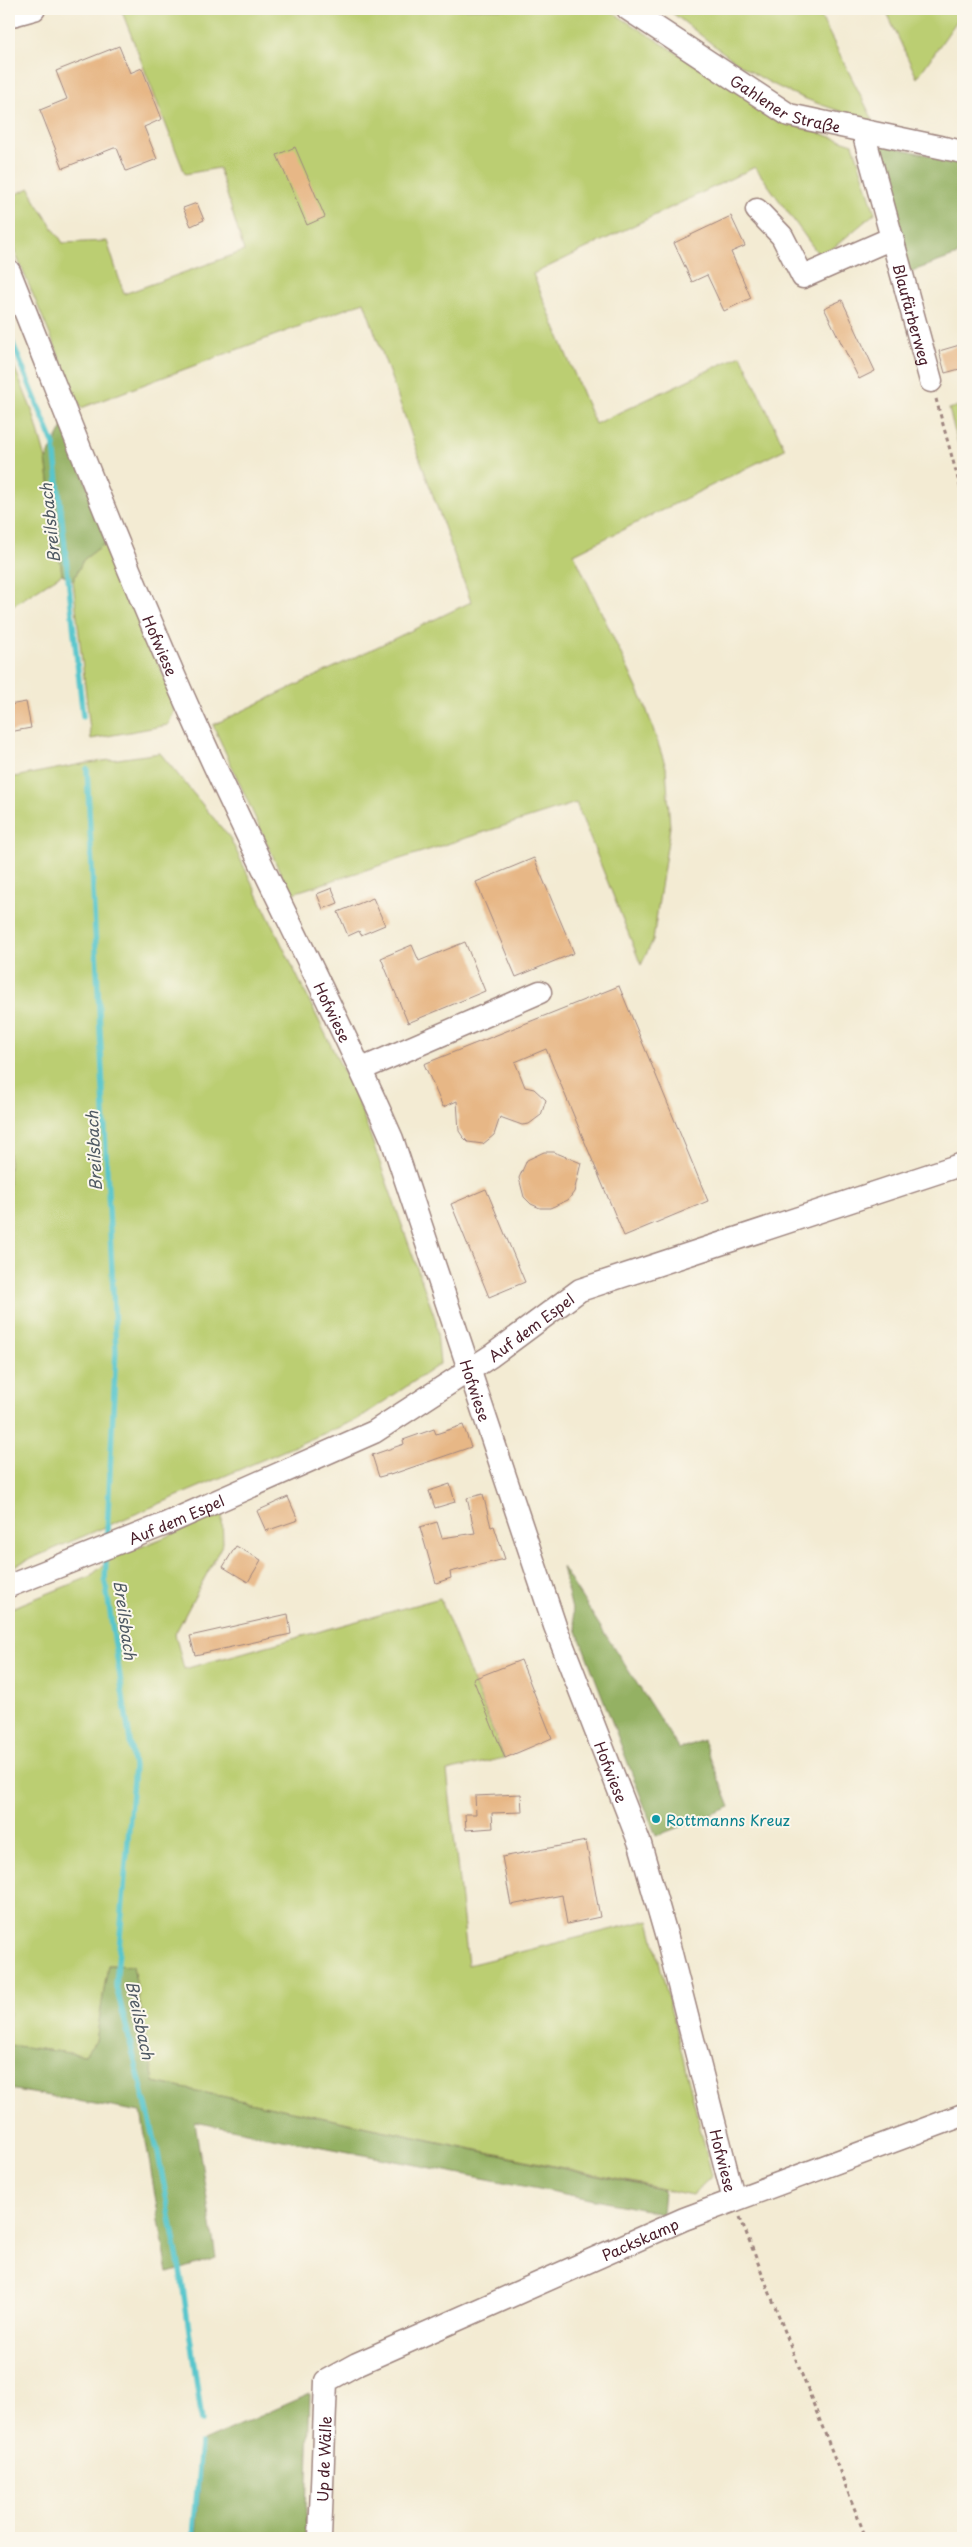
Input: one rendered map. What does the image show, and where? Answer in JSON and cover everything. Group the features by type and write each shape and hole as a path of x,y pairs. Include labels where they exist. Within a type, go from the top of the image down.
{"street":[{"path":"9,16 34,9"},
{"name":"Gahlener Straße","path":"628,9 789,115 963,152"},
{"name":"Blaufärberweg","path":"863,132 931,381"},
{"path":"757,210 782,236 803,277 892,238"},
{"name":"Hofwiese","path":"9,271 138,589 199,733 362,1069 396,1148 468,1371 555,1626 640,1844 667,1938 734,2200"},
{"path":"362,1069 540,992"},
{"name":"Auf dem Espel","path":"9,1586 163,1525 374,1432 492,1356 580,1290 963,1164"},
{"name":"Packskamp","path":"326,2381 357,2364 684,2220 963,2115"},
{"name":"Up de Wälle","path":"320,2538 326,2381"}],"path":[{"name":"Blaufärberweg","path":"931,381 963,497"},
{"name":"Hofwiese","path":"734,2200 866,2538"}],"green space":[{"path":"121,9 607,9 788,123 853,144 875,213 821,258 755,167 533,274 595,424 741,355 785,449 574,554 645,705 666,767 670,827 653,940 641,965 576,803 290,894 213,725 471,602 364,302 81,408 9,238 9,197 30,188 36,202 63,243 107,241 124,294 244,251 219,168 185,174"},
{"path":"667,9 817,9 874,122 793,94 762,78 726,55"},
{"path":"885,9 963,9 963,12 917,78"},
{"path":"876,143 963,163 963,253 907,273"},
{"path":"9,354 33,413 46,459 62,574 9,608"},
{"path":"963,405 963,463 949,409"},
{"path":"64,425 108,541 83,560 73,581 62,574 46,459"},
{"path":"108,541 171,694 174,712 168,725 91,739 73,581 83,560"},
{"path":"160,753 230,838 358,1101 436,1321 440,1364 358,1419 9,1568 9,778 82,764"},
{"path":"222,1514 223,1543 175,1634 184,1669 440,1598 504,1758 447,1771 468,1965 649,1920 712,2176 692,2195 154,2082 133,1966 108,1965 96,2041 85,2055 9,2045 9,1609 89,1577 111,1559"},
{"path":"562,1567 679,1749 703,1740 730,1807 656,1836 577,1631"},
{"path":"108,1965 133,1966 154,2082 664,2190 662,2213 195,2122 216,2258 168,2273 141,2112 9,2089 9,2045 85,2055 96,2041"},
{"path":"310,2394 305,2538 196,2538 203,2441"}],"building":[{"path":"119,46 130,73 142,68 162,119 144,127 157,159 126,171 117,148 114,148 63,168 40,110 67,99 56,71"},
{"path":"295,147 325,217 307,225 277,155"},
{"path":"197,203 204,220 191,226 183,208"},
{"path":"731,216 745,246 731,252 751,298 724,311 707,275 692,282 674,243"},
{"path":"842,300 875,371 859,379 824,308"},
{"path":"963,344 963,368 945,373 939,351"},
{"path":"26,702 31,728 9,732 9,705"},
{"path":"534,858 574,953 516,977 476,882"},
{"path":"332,888 338,903 323,909 317,894"},
{"path":"373,898 385,925 361,935 359,931 348,936 338,912"},
{"path":"465,942 485,991 408,1023 381,958 412,945 419,961"},
{"path":"619,986 708,1201 624,1236 546,1049 515,1062 525,1087 534,1089 546,1100 541,1115 529,1124 522,1125 500,1117 494,1135 483,1144 468,1142 463,1137 459,1131 457,1101 443,1107 424,1064"},
{"path":"544,1152 554,1152 581,1163 574,1192 568,1200 550,1208 540,1208 531,1204 524,1197 519,1178 527,1160"},
{"path":"486,1189 525,1282 489,1297 451,1204"},
{"path":"463,1425 471,1447 390,1475 379,1477 372,1455 404,1444 403,1440 434,1429 436,1434"},
{"path":"450,1484 455,1502 435,1508 429,1491"},
{"path":"483,1494 491,1527 494,1526 505,1559 450,1572 451,1578 436,1583 420,1527 437,1522 442,1538 475,1533 467,1498"},
{"path":"288,1497 298,1520 266,1531 257,1511"},
{"path":"236,1546 261,1560 248,1582 223,1567"},
{"path":"288,1614 291,1634 195,1655 190,1636"},
{"path":"521,1660 552,1738 505,1758 473,1679"},
{"path":"521,1794 522,1812 492,1813 493,1828 466,1830 465,1814 476,1814 475,1796"},
{"path":"586,1841 600,1917 567,1924 562,1895 511,1905 502,1857"}],"waterway":[{"name":"Breilsbach","path":"9,334 54,445 83,717"},
{"name":"Breilsbach","path":"87,769 116,1351 107,1532"},
{"name":"Breilsbach","path":"106,1561 105,1580 134,1767 116,1986 158,2153 182,2281 202,2421"},
{"name":"Breilsbach","path":"193,2538 201,2444"}],"place":[{"name":"Rottmanns Kreuz","path":"656,1819"}]}
